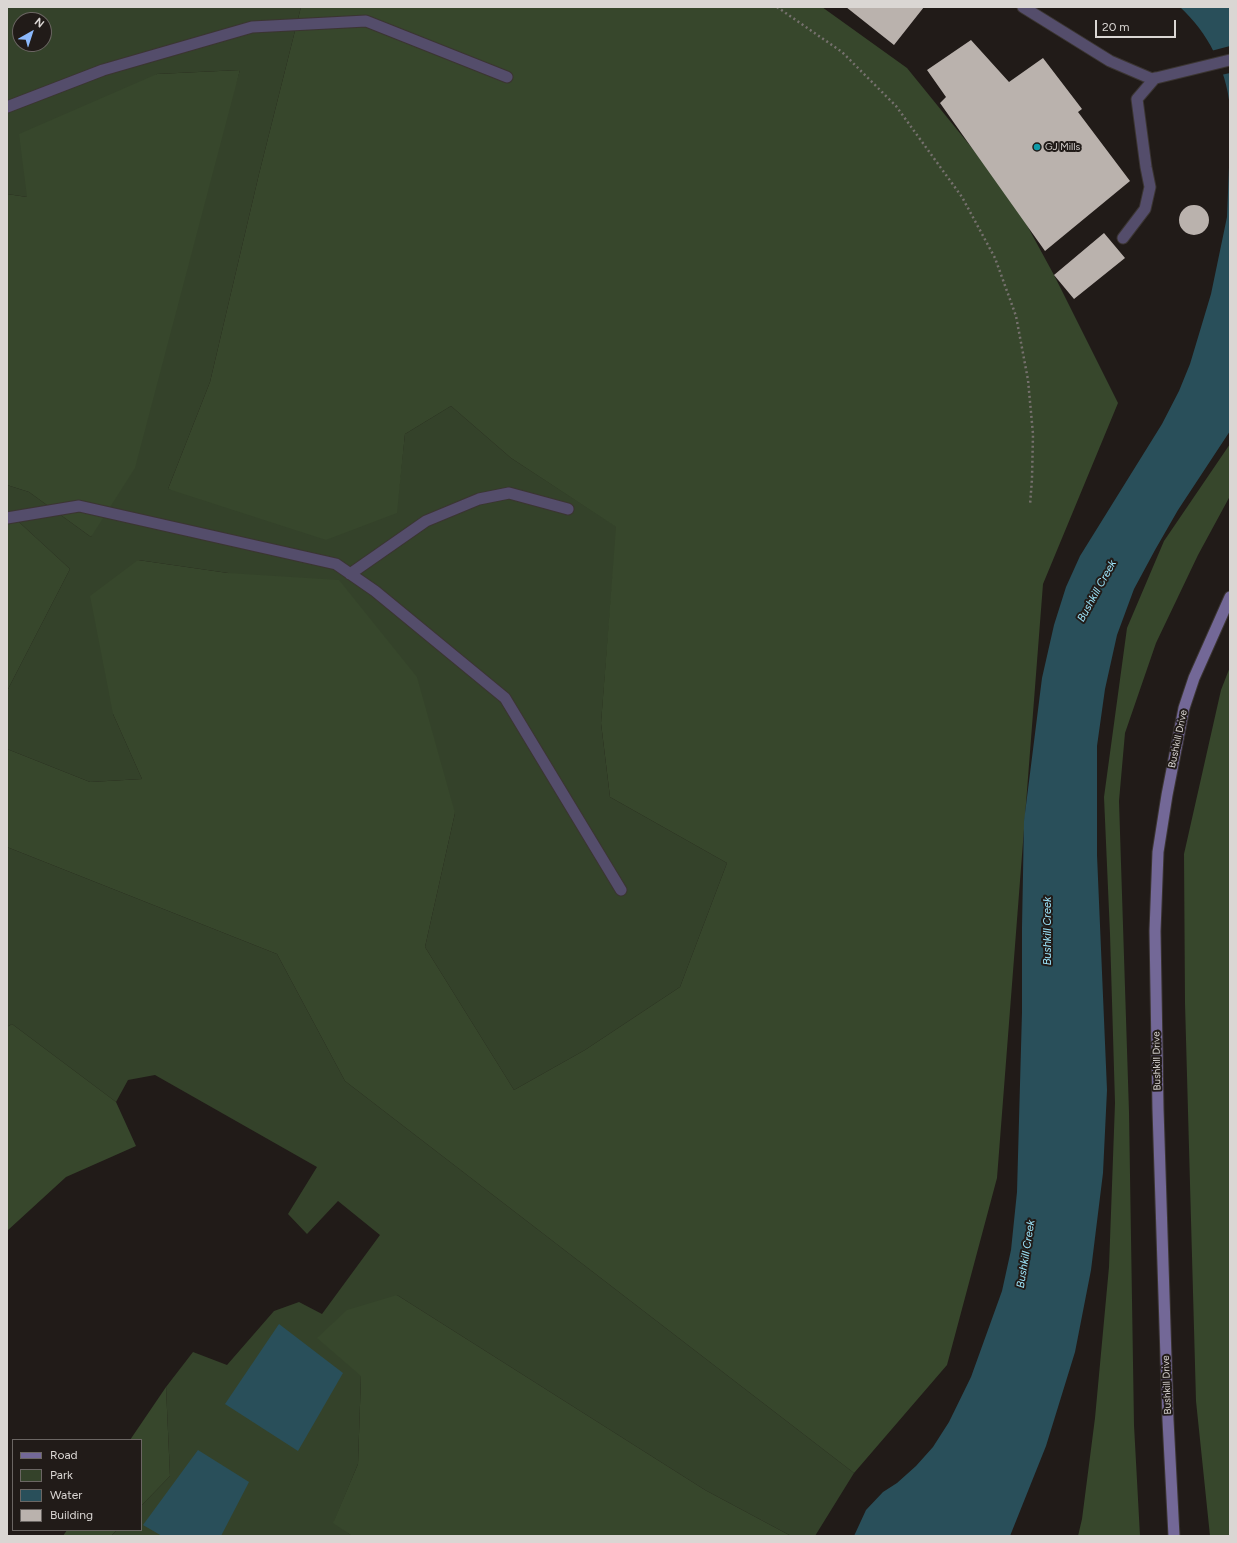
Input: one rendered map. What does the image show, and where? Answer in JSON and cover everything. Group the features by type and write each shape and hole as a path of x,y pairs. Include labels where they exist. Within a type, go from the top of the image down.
{"main road":[{"name":"Bushkill Drive","path":"1174,1536 1168,1420 1158,1109 1155,930 1158,852 1167,795 1184,708 1194,678 1230,597"}],"lane":[{"path":"1024,7 1110,61 1152,79 1230,60"},
{"path":"7,107 103,70 252,27 366,21 507,77"},
{"path":"1122,238 1145,209 1150,187 1137,99 1155,78"},
{"path":"350,574 426,522 480,499 509,493 568,508"},
{"path":"7,518 79,506 336,564 375,591 505,698 621,890"}],"path":[{"path":"777,7 842,52 896,106 962,197 995,258 1016,316 1028,380 1033,434 1030,504"}],"green space":[{"path":"7,7 301,7 259,174 210,382 168,489 396,513 405,434 451,406 511,458 617,527 601,723 610,797 727,863 680,987 585,1050 514,1090 425,947 455,813 228,573 138,560 113,714 142,779 90,782 7,749 7,691 70,569 7,511 7,485 29,492 91,537 240,70 157,74 27,197 7,194"},
{"path":"301,7 822,7 907,68 1011,196 1054,275 1118,403 1043,584 997,1178 947,1365 854,1473 345,1081 277,954 7,847 7,749 90,782 142,779 113,714 90,596 138,560 228,573 339,580 417,677 455,813 425,947 514,1090 585,1050 680,987 727,863 610,797 601,723 616,527 511,458 451,406 405,434 397,513 326,540 168,489 210,382 259,174"},
{"path":"240,70 135,468 91,537 29,492 7,485 7,194 27,197 19,134 157,74"},
{"path":"1230,444 1230,496 1198,555 1156,643 1125,733 1119,801 1129,1112 1134,1425 1140,1536 1078,1536 1082,1519 1095,1418 1109,1267 1115,1103 1104,797 1127,628 1164,541"},
{"path":"7,511 70,569 7,691"},
{"path":"1230,667 1230,1536 1210,1536 1196,1401 1185,1003 1184,854 1221,690"},
{"path":"7,847 277,954 345,1081 854,1473 815,1536 791,1536 705,1490 397,1295 361,1376 358,1464 334,1522 352,1536 111,1536 116,1531 142,1531 142,1505 170,1476 166,1387 193,1352 227,1365 274,1311 299,1302 322,1314 380,1235 338,1201 307,1234 288,1214 317,1167 155,1075 128,1080 116,1102 12,1024 7,1027"},
{"path":"12,1024 116,1102 136,1146 66,1177 7,1231 7,1027"},
{"path":"397,1295 705,1490 791,1536 352,1536 333,1523 358,1464 361,1376 317,1338 347,1310"},
{"path":"166,1387 170,1476 142,1505 142,1439 131,1439"},
{"path":"66,1531 116,1531 111,1536 63,1536"}],"water":[{"path":"1180,7 1230,7 1230,107 1228,93 1220,65 1214,52 1199,28"},
{"name":"Bushkill Creek","path":"1230,142 1230,431 1178,510 1134,589 1117,635 1105,689 1097,746 1097,855 1107,1090 1103,1173 1091,1270 1075,1352 1046,1446 1010,1536 854,1536 866,1510 883,1492 897,1483 916,1466 933,1447 949,1422 971,1377 1002,1291 1011,1250 1017,1192 1022,1012 1024,821 1042,678 1054,625 1066,587 1080,556 1162,424 1179,391 1190,364 1211,294 1227,217"},
{"path":"279,1324 343,1373 298,1451 225,1404"},
{"path":"198,1450 249,1482 221,1536 162,1536 143,1525"}],"pier":[{"path":"1230,46 1230,73 1221,75 1211,51"}],"building":[{"path":"846,7 924,7 894,45"},
{"name":"GJ Mills","path":"971,40 1009,82 1043,58 1082,109 1078,112 1130,181 1045,251 940,103 946,97 927,70"},
{"path":"1194,205 1205,209 1209,220 1205,231 1194,235 1183,231 1179,220 1183,209"},
{"path":"1104,233 1125,258 1074,299 1054,275"}],"place":[{"name":"GJ Mills","path":"1037,147"}]}
